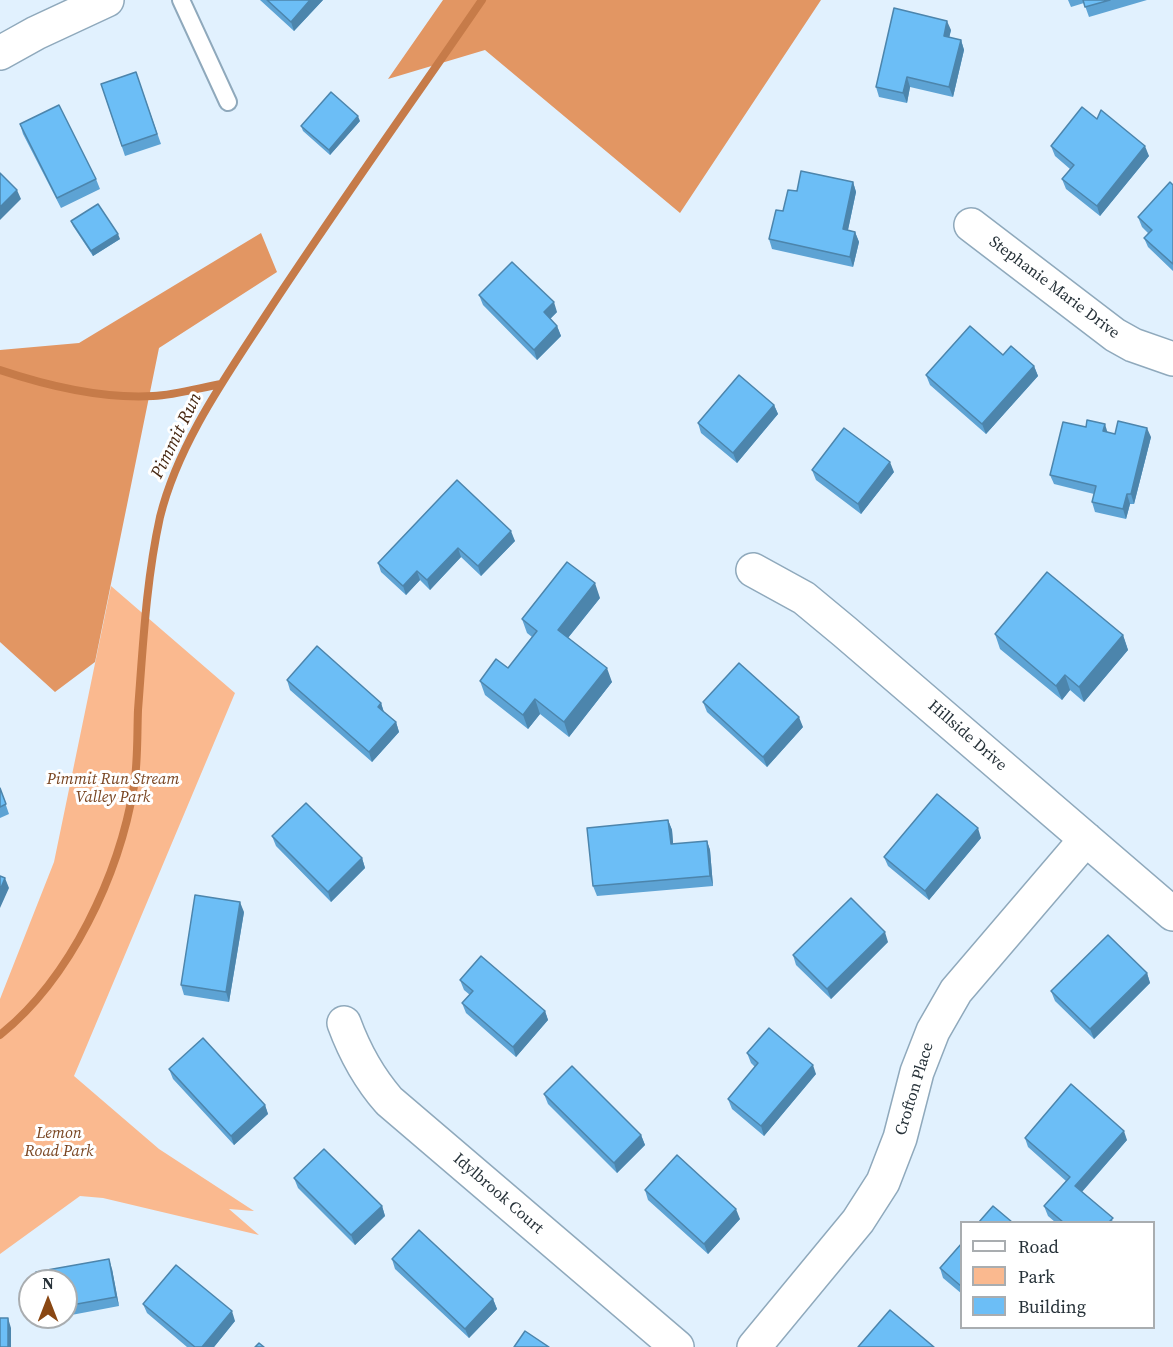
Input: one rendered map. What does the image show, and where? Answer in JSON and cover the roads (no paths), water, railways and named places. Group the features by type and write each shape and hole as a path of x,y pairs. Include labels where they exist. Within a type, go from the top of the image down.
{"street":[{"path":"0,53 36,33 107,0"},
{"name":"Stephanie Marie Drive","path":"971,225 1115,335 1133,345 1173,359"},
{"name":"Hillside Drive","path":"753,570 804,598 1173,915"},
{"name":"Crofton Place","path":"754,1347 858,1221 882,1182 900,1138 917,1072 933,1031 956,991 1086,839"},
{"name":"Idylbrook Court","path":"344,1023 355,1053 371,1080 389,1101 677,1347"}],"lane":[{"path":"181,0 228,102"}],"waterway":[{"name":"Pimmit Run","path":"0,1035 26,1012 70,955 104,889 117,854 134,786 138,710 151,565 160,517 178,464 204,412 250,339 482,0"},
{"path":"0,370 56,386 114,395 162,395 221,384"}],"park label":[{"name":"Pimmit Run Stream Valley Park","path":"113,789"},
{"name":"Lemon Road Park","path":"59,1143"}]}
